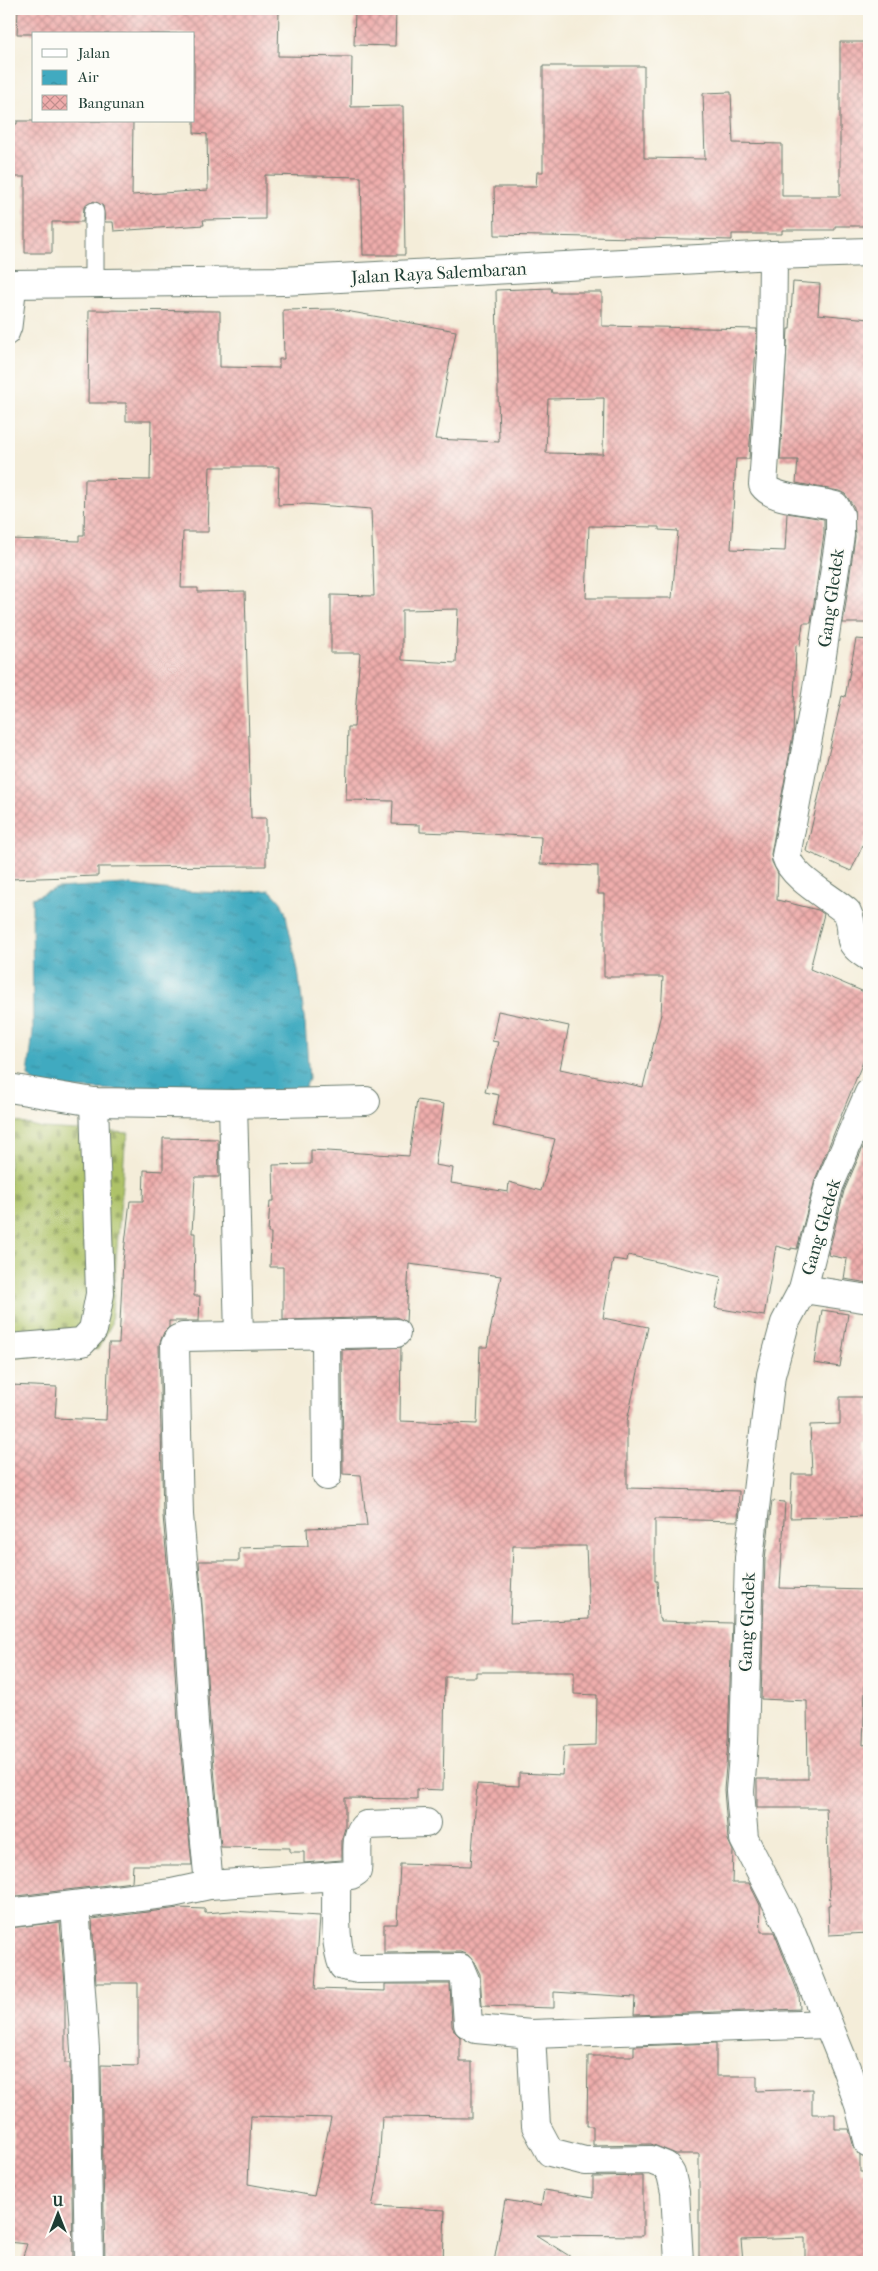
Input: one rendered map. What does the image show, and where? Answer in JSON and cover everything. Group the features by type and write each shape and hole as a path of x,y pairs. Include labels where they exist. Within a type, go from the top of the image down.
{"street":[{"name":"Jalan Raya Salembaran","path":"13,284 282,280 773,255 869,252"},
{"name":"Gang Gledek","path":"773,255 772,354 763,485 767,491 773,494 835,506 840,515 840,535 816,695 786,856 788,864 803,878 847,912 851,919 851,940 856,949 869,957"},
{"path":"9,1088 94,1102 233,1104 366,1101"},
{"name":"Gang Gledek","path":"869,1093 829,1186 803,1290 785,1323 771,1375 749,1558 744,1743 740,1791 744,1840 788,1925 859,2105 869,2144"},
{"path":"9,1348 82,1342 93,1330 100,1294 94,1102"},
{"path":"233,1104 239,1336"},
{"path":"803,1290 869,1299"},
{"path":"209,1885 194,1723 188,1616 179,1515 174,1351 178,1339 182,1337 396,1333"},
{"path":"326,1335 327,1476"},
{"path":"9,1913 172,1893 209,1885 351,1875 356,1871 360,1829 366,1825 426,1824"},
{"path":"336,1876 340,1958 343,1966 358,1969 460,1968 465,1980 468,2024 476,2029 531,2034 828,2024"},
{"path":"75,1906 85,2049 89,2262"},
{"path":"531,2034 536,2126 544,2144 550,2152 585,2161 651,2160 666,2166 671,2174 675,2192 678,2262"}],"lane":[{"path":"94,212 94,283"},
{"path":"9,335 12,327 13,284"}],"green space":[{"path":"9,1120 42,1128 129,1133 125,1146 111,1325 98,1349 9,1358"}],"water":[{"path":"124,884 197,892 232,893 270,890 281,902 285,911 298,970 305,1024 309,1079 301,1097 38,1087 28,1076 33,1031 32,898 57,888"}],"building":[{"path":"18,9 279,9 278,56 352,57 351,107 403,106 405,255 363,255 361,177 265,175 265,219 203,220 204,225 114,231 113,222 105,222 103,206 94,201 84,207 83,222 52,222 52,253 25,253 25,177 9,177 9,124 17,124 17,121 133,122 132,195 208,190 207,134 194,133 195,32 32,32 32,34 17,34"},
{"path":"355,9 396,9 395,46 354,45"},
{"path":"840,42 869,42 869,226 835,226 835,230 782,230 782,234 732,234 732,240 495,235 494,187 536,187 537,172 543,172 543,66 644,66 644,158 705,159 703,93 731,92 733,143 782,144 782,196 840,196"},
{"path":"793,282 820,284 818,314 869,319 869,623 843,623 855,537 854,507 845,494 839,491 796,483 798,460 780,460 788,329 790,329"},
{"path":"551,288 552,292 602,292 602,326 757,329 749,459 736,459 731,549 785,551 787,513 824,519 824,534 811,623 803,623 800,646 796,645 793,735 771,854 772,862 778,874 777,900 818,910 824,914 810,969 869,994 869,1047 815,1180 797,1249 791,1248 791,1250 776,1246 764,1316 715,1308 721,1277 628,1255 627,1261 613,1259 603,1318 648,1327 627,1421 627,1488 739,1491 738,1521 655,1519 655,1581 657,1581 659,1619 661,1621 732,1623 728,1742 724,1790 728,1840 733,1851 732,1883 749,1883 760,1905 761,1932 774,1932 799,1995 800,2009 634,2015 635,1997 554,1992 554,2008 482,2006 480,1974 468,1955 460,1952 384,1953 384,1924 397,1924 400,1864 471,1866 477,1784 519,1786 519,1773 562,1775 564,1746 596,1745 597,1695 574,1694 574,1672 476,1672 476,1677 445,1677 443,1790 417,1789 417,1799 345,1798 342,1860 304,1863 304,1852 290,1852 290,1848 221,1847 199,1561 239,1561 239,1548 308,1546 307,1528 367,1526 361,1475 343,1474 342,1350 401,1347 400,1421 477,1424 480,1347 487,1347 501,1276 409,1264 406,1322 396,1317 283,1320 283,1267 270,1267 271,1233 268,1233 270,1201 274,1201 273,1165 311,1164 311,1150 409,1156 417,1100 444,1104 435,1165 453,1168 451,1183 508,1192 509,1182 541,1191 555,1139 493,1126 499,1095 485,1092 498,1042 492,1041 498,1011 569,1026 560,1069 643,1087 661,1014 663,977 604,977 604,894 598,894 598,866 540,864 541,837 420,832 420,825 392,824 393,801 346,800 348,727 354,727 360,653 331,653 331,595 374,596 371,509 304,504 278,505 279,467 210,467 208,532 183,532 181,588 198,588 198,592 245,591 251,818 266,818 266,866 98,867 98,876 9,879 9,539 79,541 79,535 84,535 85,479 150,480 151,421 126,421 126,403 88,403 89,310 220,311 220,367 279,368 279,359 284,359 283,310 335,309 456,331 435,439 499,442 496,290","holes":["604,398 603,454 546,453 548,399","589,526 659,527 659,530 678,531 672,598 586,598","458,609 456,663 402,660 402,610","513,1546 586,1546 589,1619 510,1623"]},
{"path":"856,639 869,640 869,832 851,871 806,851 842,696 845,697"},
{"path":"163,1138 218,1139 219,1177 195,1177 192,1233 195,1233 194,1296 200,1296 199,1321 169,1321 169,1327 164,1332 159,1345 163,1516 172,1617 178,1724 192,1865 133,1865 132,1882 9,1897 9,1748 12,1748 9,1711 10,1385 57,1387 55,1418 106,1420 109,1343 119,1343 123,1261 130,1201 143,1201 144,1170 163,1171"},
{"path":"864,1145 869,1146 869,1283 844,1279 847,1259 828,1255 844,1191"},
{"path":"822,1310 848,1314 840,1367 814,1363"},
{"path":"840,1397 869,1397 869,1443 867,1443 869,1516 790,1518 792,1474 812,1474 810,1425 840,1424"},
{"path":"772,1501 785,1502 780,1588 869,1590 869,1660 866,1660 863,1745 869,1744 869,1933 829,1935 828,1905 830,1905 826,1808 757,1808 757,1779 808,1779 807,1701 761,1699 765,1559"},
{"path":"179,1908 205,1909 205,1913 231,1911 320,1916 315,1989 385,1991 385,1984 450,1984 452,2026 460,2037 460,2062 472,2062 472,2118 382,2117 378,2180 372,2206 445,2210 443,2262 105,2262 101,2065 138,2066 138,1983 96,1983 92,1919","holes":["251,2116 331,2118 314,2196 248,2184"]},
{"path":"60,1922 65,1984 65,2063 70,2063 73,2262 21,2262 27,2244 9,2242 9,2185 14,2130 10,2130 9,2120 9,1928"},
{"path":"716,2043 716,2076 757,2076 757,2091 812,2089 812,2114 835,2114 835,2129 849,2129 854,2148 860,2156 860,2172 865,2172 868,2262 805,2262 805,2238 741,2240 743,2262 699,2262 699,2154 676,2154 651,2144 593,2145 593,2126 587,2126 588,2056 634,2056 634,2046"},
{"path":"643,2176 643,2236 536,2235 579,2262 494,2262 505,2200 541,2206 544,2190 593,2198 593,2177"}]}
